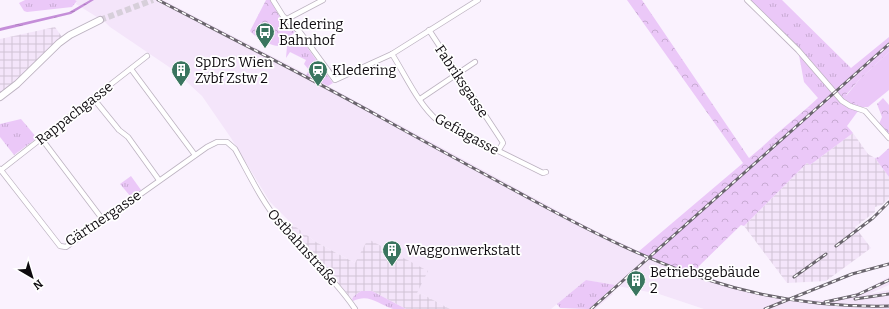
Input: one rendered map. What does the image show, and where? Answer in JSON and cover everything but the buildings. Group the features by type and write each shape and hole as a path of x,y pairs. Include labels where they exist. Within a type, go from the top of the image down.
{"main road":[{"path":"0,97 17,84 65,39 100,20"}],"street":[{"path":"273,0 279,11 300,32 335,80 392,54 478,0"},
{"path":"287,19 323,0"},
{"path":"747,0 798,50 842,101 850,106 865,111 889,138"},
{"name":"Fabriksgasse","path":"429,30 502,140 503,143 498,151"},
{"name":"Gefiagasse","path":"392,54 420,99 431,115 438,121 543,173 546,172"},
{"name":"Rappachgasse","path":"0,169 147,56"},
{"path":"420,99 476,62"},
{"path":"131,69 195,155"},
{"path":"93,98 119,130 128,137 159,180"},
{"path":"41,138 103,220"},
{"name":"Ostbahnstraße","path":"207,147 220,141 227,142 232,146 272,214 331,277 355,309"},
{"name":"Gärtnergasse","path":"0,169 60,246 66,247 207,147"}],"shaded area":[{"path":"75,0 163,0 293,67 586,226 672,267 731,288 771,297 800,300 828,300 848,296 865,290 889,277 889,285 869,294 889,290 889,309 704,309 659,294 586,280 551,309 450,309 422,294 415,295 316,242 292,224 270,202 231,138 202,96 175,71 110,27 105,22 76,4 77,1"},
{"path":"55,27 62,37 27,72 0,93 0,39"},
{"path":"853,133 868,154 875,158 889,177 889,198 882,205 875,207 875,212 855,227 871,248 826,281 787,283 744,226 807,163 810,165"},
{"path":"292,224 316,242 355,263 368,239 428,271 416,295 422,294 450,309 406,309 372,291 361,291 352,299 323,265 286,229"},
{"path":"608,291 613,294 595,309 588,309"}],"green space":[{"path":"25,0 77,1 72,7 27,12 24,11 19,3"},
{"path":"266,0 270,0 280,17 295,32 280,46 272,45 264,41 250,31"},
{"path":"627,0 642,0 749,158 762,147 771,152 777,146 774,136 807,108 817,111 889,47 889,52 859,80 846,95 861,107 847,126 853,133 810,165 807,163 744,226 741,225 698,267 720,284 672,267 638,252 743,163"},
{"path":"747,0 782,0 851,68 889,37 889,47 817,111 807,108 818,98 804,82 798,50"},
{"path":"299,38 333,83 328,86 306,75 309,70 304,64 306,60 290,52 286,58 287,46"},
{"path":"889,52 889,90 868,107 861,107 846,96 859,80"},
{"path":"883,98 889,105 889,139 879,124 882,117 877,104"},
{"path":"21,119 37,138 14,155 0,137 0,124"},
{"path":"774,136 777,146 770,153 762,147"},
{"path":"889,148 889,177 875,158 879,157"},
{"path":"131,176 141,190 131,197 120,184"},
{"path":"586,280 615,285 589,309 560,308 557,304"},
{"path":"361,291 372,291 406,309 393,309 373,300 364,298 353,301 352,299 354,296"}],"water":[{"path":"90,0 94,0 71,14 0,31 0,28 69,12"}],"tunnel":[{"path":"100,20 153,0"}],"railway":[{"path":"158,0 326,88 581,226 664,264 706,279 749,291 793,300 839,305 889,306"},
{"path":"591,309 889,44"},
{"path":"836,246 873,218 889,202"},
{"path":"794,277 826,254"},
{"path":"765,309 852,274 889,264"},
{"path":"825,302 857,295 889,280"},
{"path":"855,299 889,294"}],"place":[{"name":"Kledering Bahnhof","path":"265,49"},
{"name":"SpDrS Wien Zvbf Zstw 2","path":"181,87"},
{"name":"Kledering","path":"318,87"},
{"name":"Waggonwerkstatt","path":"392,267"},
{"name":"Betriebsgebäude 2","path":"636,297"}]}
